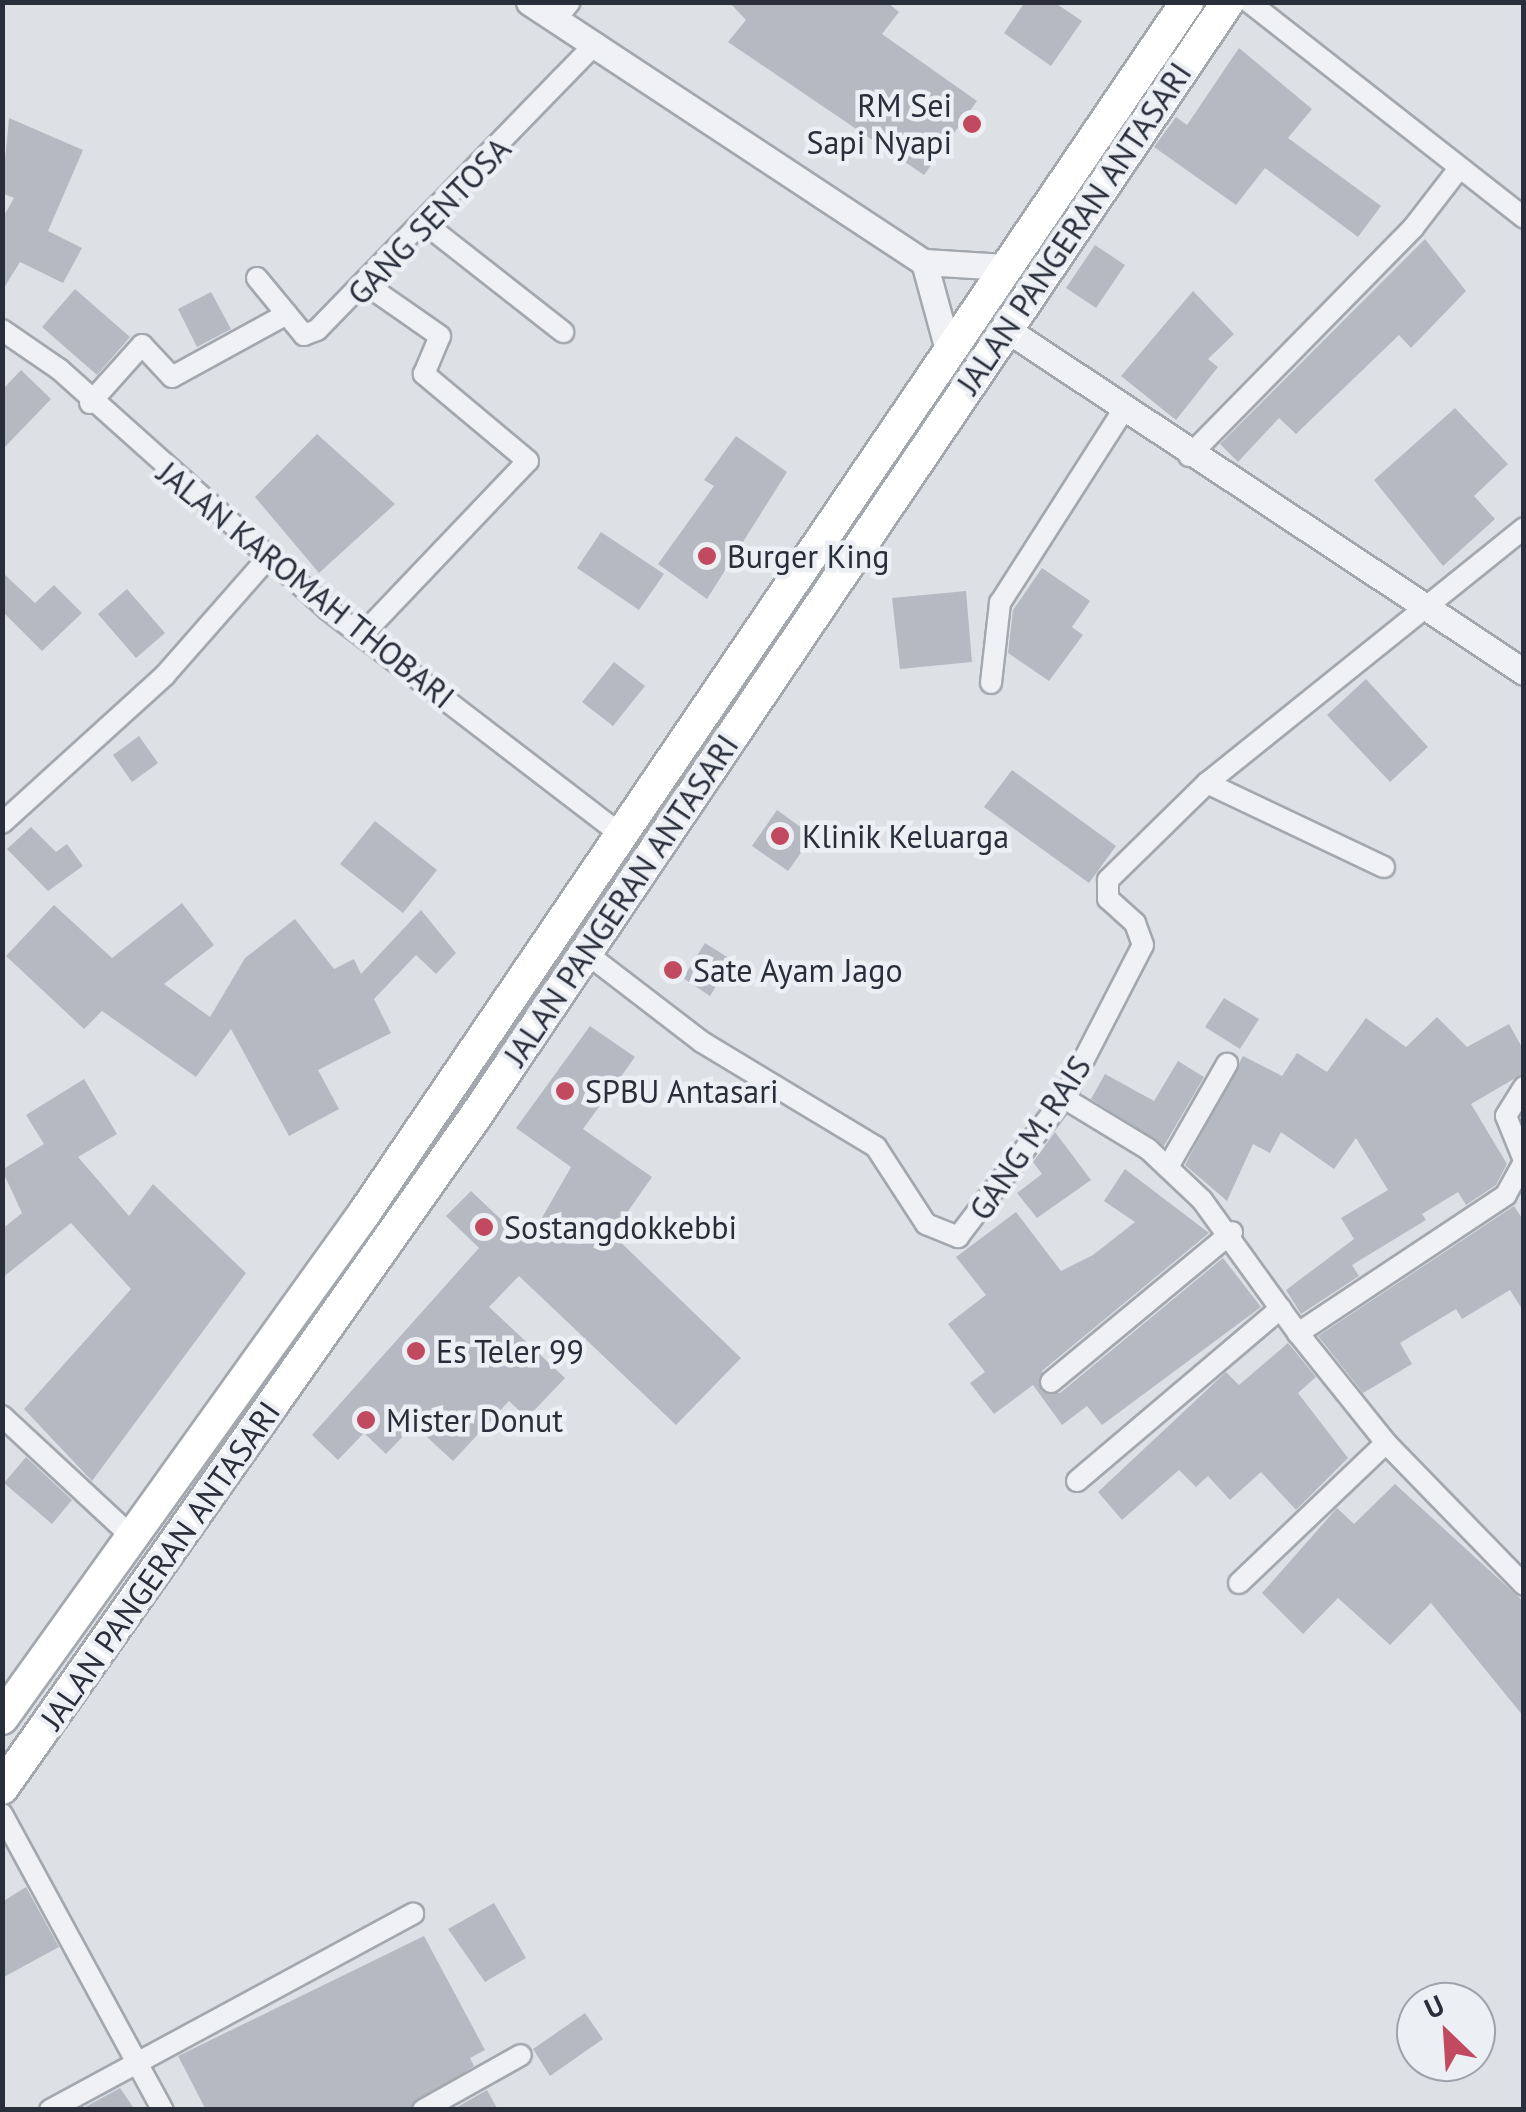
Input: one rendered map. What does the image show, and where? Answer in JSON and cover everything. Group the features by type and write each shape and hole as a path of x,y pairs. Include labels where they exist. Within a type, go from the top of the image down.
{"main road":[{"name":"JALAN PANGERAN ANTASARI","path":"2,1718 12,1684 130,1535 301,1301 1187,2"},
{"name":"JALAN PANGERAN ANTASARI","path":"2,1788 332,1323 1228,2"},
{"path":"301,1301 304,1329 332,1323"},
{"path":"272,1340 295,1336 304,1363"}],"street":[{"path":"529,2 564,11 596,43 924,262 1005,268"},
{"path":"1249,2 1457,171 1518,204"},
{"name":"GANG SENTOSA","path":"287,314 304,335 317,330 368,286 596,43"},
{"path":"1189,456 1414,228 1457,171"},
{"path":"428,226 563,332"},
{"path":"924,262 948,350"},
{"path":"90,402 142,345 172,377 287,314 258,278"},
{"path":"362,634 528,461 424,374 440,336 368,286"},
{"path":"1006,329 1189,456 1524,672"},
{"name":"JALAN KAROMAH THOBARI","path":"2,330 90,402 267,559 618,832"},
{"path":"991,684 1000,603 1123,411"},
{"name":"GANG M. RAIS","path":"586,952 702,1042 876,1148 942,1237 971,1229 1064,1098 1143,945 1135,923 1108,899 1108,880 1207,783 1524,528"},
{"path":"2,823 165,675 267,559"},
{"path":"1207,783 1384,867"},
{"path":"1168,1168 1227,1064"},
{"path":"1298,1333 1506,1195 1524,1161 1506,1116 1524,1087"},
{"path":"1064,1098 1168,1168 1232,1232 1298,1333 1386,1443 1524,1585"},
{"path":"1051,1382 1232,1232"},
{"path":"1077,1482 1281,1308"},
{"path":"2,1416 130,1535"},
{"path":"1239,1582 1386,1443"},
{"path":"2,1814 164,2110"},
{"path":"50,2110 412,1914"},
{"path":"423,2110 521,2055"}],"building":[{"path":"729,2 887,2 899,12 882,34 977,101 924,175 728,42 746,20"},
{"path":"1025,2 1054,2 1082,21 1051,66 1004,33"},
{"path":"1239,48 1312,109 1288,138 1381,206 1358,237 1265,168 1236,205 1154,147 1176,117 1187,125"},
{"path":"9,118 83,150 48,231 82,248 63,283 20,262 2,291 2,219 14,198 2,193"},
{"path":"1425,239 1466,291 1411,348 1399,335 1296,434 1279,418 1238,462 1220,444"},
{"path":"1095,245 1125,265 1096,308 1066,288"},
{"path":"75,289 130,337 97,375 42,327"},
{"path":"1193,291 1234,334 1208,359 1218,367 1176,420 1121,376"},
{"path":"211,292 231,329 197,347 178,309"},
{"path":"21,370 51,399 2,450 2,390"},
{"path":"1455,408 1508,464 1474,496 1495,519 1443,566 1374,480"},
{"path":"317,434 395,504 319,573 255,497"},
{"path":"736,436 787,472 707,599 658,564 714,486 704,480"},
{"path":"601,532 664,574 639,610 577,568"},
{"path":"1042,568 1090,601 1072,627 1083,635 1049,681 1008,653 1013,610"},
{"path":"2,572 35,603 54,585 82,613 42,651 2,611"},
{"path":"127,589 165,633 136,658 98,614"},
{"path":"966,591 972,662 900,669 892,598"},
{"path":"614,662 645,686 613,726 582,702"},
{"path":"1366,679 1428,747 1390,782 1327,715"},
{"path":"139,736 158,763 132,782 113,755"},
{"path":"1012,770 1116,846 1089,883 984,807"},
{"path":"777,810 813,836 788,871 752,846"},
{"path":"375,821 437,870 403,913 340,864"},
{"path":"31,827 56,852 67,844 83,866 48,891 7,849"},
{"path":"182,903 214,945 164,984 210,1017 245,958 295,919 334,969 354,959 361,974 421,910 456,953 436,974 416,955 374,999 391,1033 318,1070 339,1109 289,1136 231,1029 196,1077 102,1011 84,1029 6,956 54,905 112,958"},
{"path":"705,943 732,960 710,996 683,978"},
{"path":"1224,998 1259,1019 1240,1049 1205,1027"},
{"path":"1437,1017 1467,1047 1509,1024 1524,1051 1524,1073 1471,1104 1507,1164 1496,1185 1466,1205 1458,1192 1422,1214 1426,1220 1352,1265 1359,1276 1301,1314 1286,1290 1354,1239 1341,1218 1388,1190 1356,1138 1334,1169 1281,1132 1270,1153 1253,1144 1227,1201 1185,1165 1243,1056 1282,1076 1297,1053 1327,1072 1366,1018 1406,1047"},
{"path":"590,1026 635,1057 583,1129 652,1177 612,1234 741,1358 676,1425 519,1276 489,1307 565,1378 527,1418 509,1401 453,1461 414,1425 386,1454 364,1433 338,1460 312,1435 479,1248 446,1216 471,1191 527,1244 571,1167 516,1128"},
{"path":"1178,1061 1204,1077 1164,1146 1091,1099 1105,1074 1154,1101"},
{"path":"84,1079 117,1134 78,1157 129,1216 153,1184 246,1273 92,1481 24,1409 131,1289 71,1223 2,1278 2,1229 22,1213 2,1170 44,1144 26,1115"},
{"path":"1055,1132 1091,1180 1037,1218 1017,1193 1042,1174 1033,1162"},
{"path":"1125,1169 1209,1233 1042,1371 1041,1391 1060,1393 1223,1258 1261,1307 1102,1425 1087,1406 1062,1425 1033,1385 994,1414 970,1383 985,1372 948,1324 986,1295 956,1257 1016,1212 1061,1271 1093,1255 1135,1222 1104,1201"},
{"path":"1514,1206 1524,1221 1524,1312 1510,1290 1462,1319 1456,1309 1400,1343 1412,1364 1363,1393 1318,1336"},
{"path":"1288,1343 1316,1377 1298,1393 1348,1458 1296,1510 1261,1472 1230,1500 1208,1476 1196,1487 1179,1470 1122,1520 1098,1492 1226,1372 1239,1385"},
{"path":"26,1457 72,1500 52,1524 4,1483"},
{"path":"1395,1484 1524,1602 1524,1717 1431,1603 1390,1645 1338,1598 1303,1634 1262,1593 1337,1508 1354,1524"},
{"path":"26,1887 59,1947 2,1978 2,1902"},
{"path":"494,1903 526,1958 485,1982 448,1929"},
{"path":"424,1936 485,2050 470,2058 474,2066 409,2110 206,2110 178,2056"},
{"path":"585,2013 603,2039 550,2076 533,2049"},
{"path":"120,2088 135,2110 81,2110 87,2106"},
{"path":"487,2090 498,2110 452,2110"}],"place":[{"name":"RM Sei Sapi Nyapi","path":"972,124"},
{"name":"Burger King","path":"707,556"},
{"name":"Klinik Keluarga","path":"780,836"},
{"name":"Sate Ayam Jago","path":"673,970"},
{"name":"SPBU Antasari","path":"565,1091"},
{"name":"Sostangdokkebbi","path":"484,1227"},
{"name":"Es Teler 99","path":"416,1351"},
{"name":"Mister Donut","path":"366,1420"}]}
